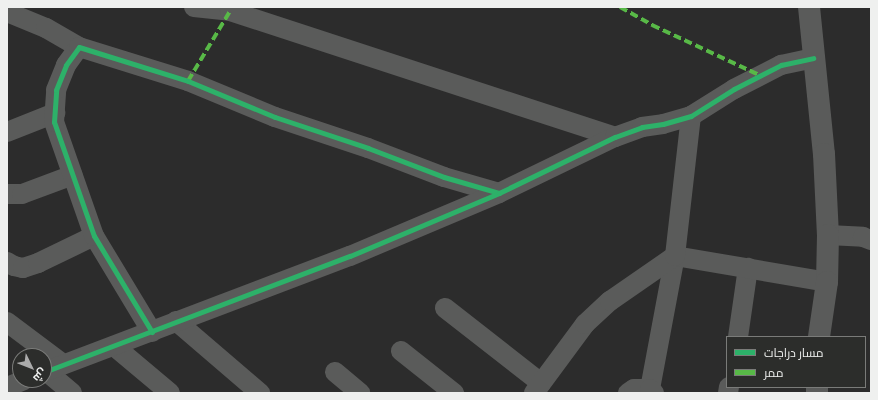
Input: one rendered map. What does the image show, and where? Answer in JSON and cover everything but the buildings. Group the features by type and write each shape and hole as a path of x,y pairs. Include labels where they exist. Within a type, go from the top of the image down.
{"street":[{"path":"194,7 230,9 615,137"},
{"path":"809,7 824,154 828,235 827,282 819,336"},
{"path":"7,12 46,28 79,47 188,81 275,117 368,148 444,177 499,193"},
{"path":"79,47 66,65 56,90 54,122 94,236 152,332"},
{"path":"52,369 350,256 499,193 615,137 642,127 663,124 691,116 759,75 781,65 813,58"},
{"path":"8,130 55,113"},
{"path":"628,393 634,389 652,391 675,256 691,116"},
{"path":"9,193 22,194 73,175"},
{"path":"828,235 863,237 871,240"},
{"path":"7,262 14,266 23,268 38,263 94,236"},
{"path":"445,308 538,388 585,324 610,301 675,256 827,282"},
{"path":"738,336 748,268"},
{"path":"176,321 260,393"},
{"path":"7,322 31,348"},
{"path":"114,346 170,393"},
{"path":"402,351 454,393"},
{"path":"52,370 72,393"},
{"path":"335,372 360,393"}],"marked path":[{"path":"620,7 652,25 759,75"},
{"path":"188,81 230,11"}],"cycle path":[{"path":"152,332 94,236 54,122 56,90 66,65 79,47 188,81 275,117 368,148 444,177 499,193"},
{"path":"52,369 350,256 499,193 615,137 642,127 663,124 691,116 734,89 781,65 813,58"}]}
